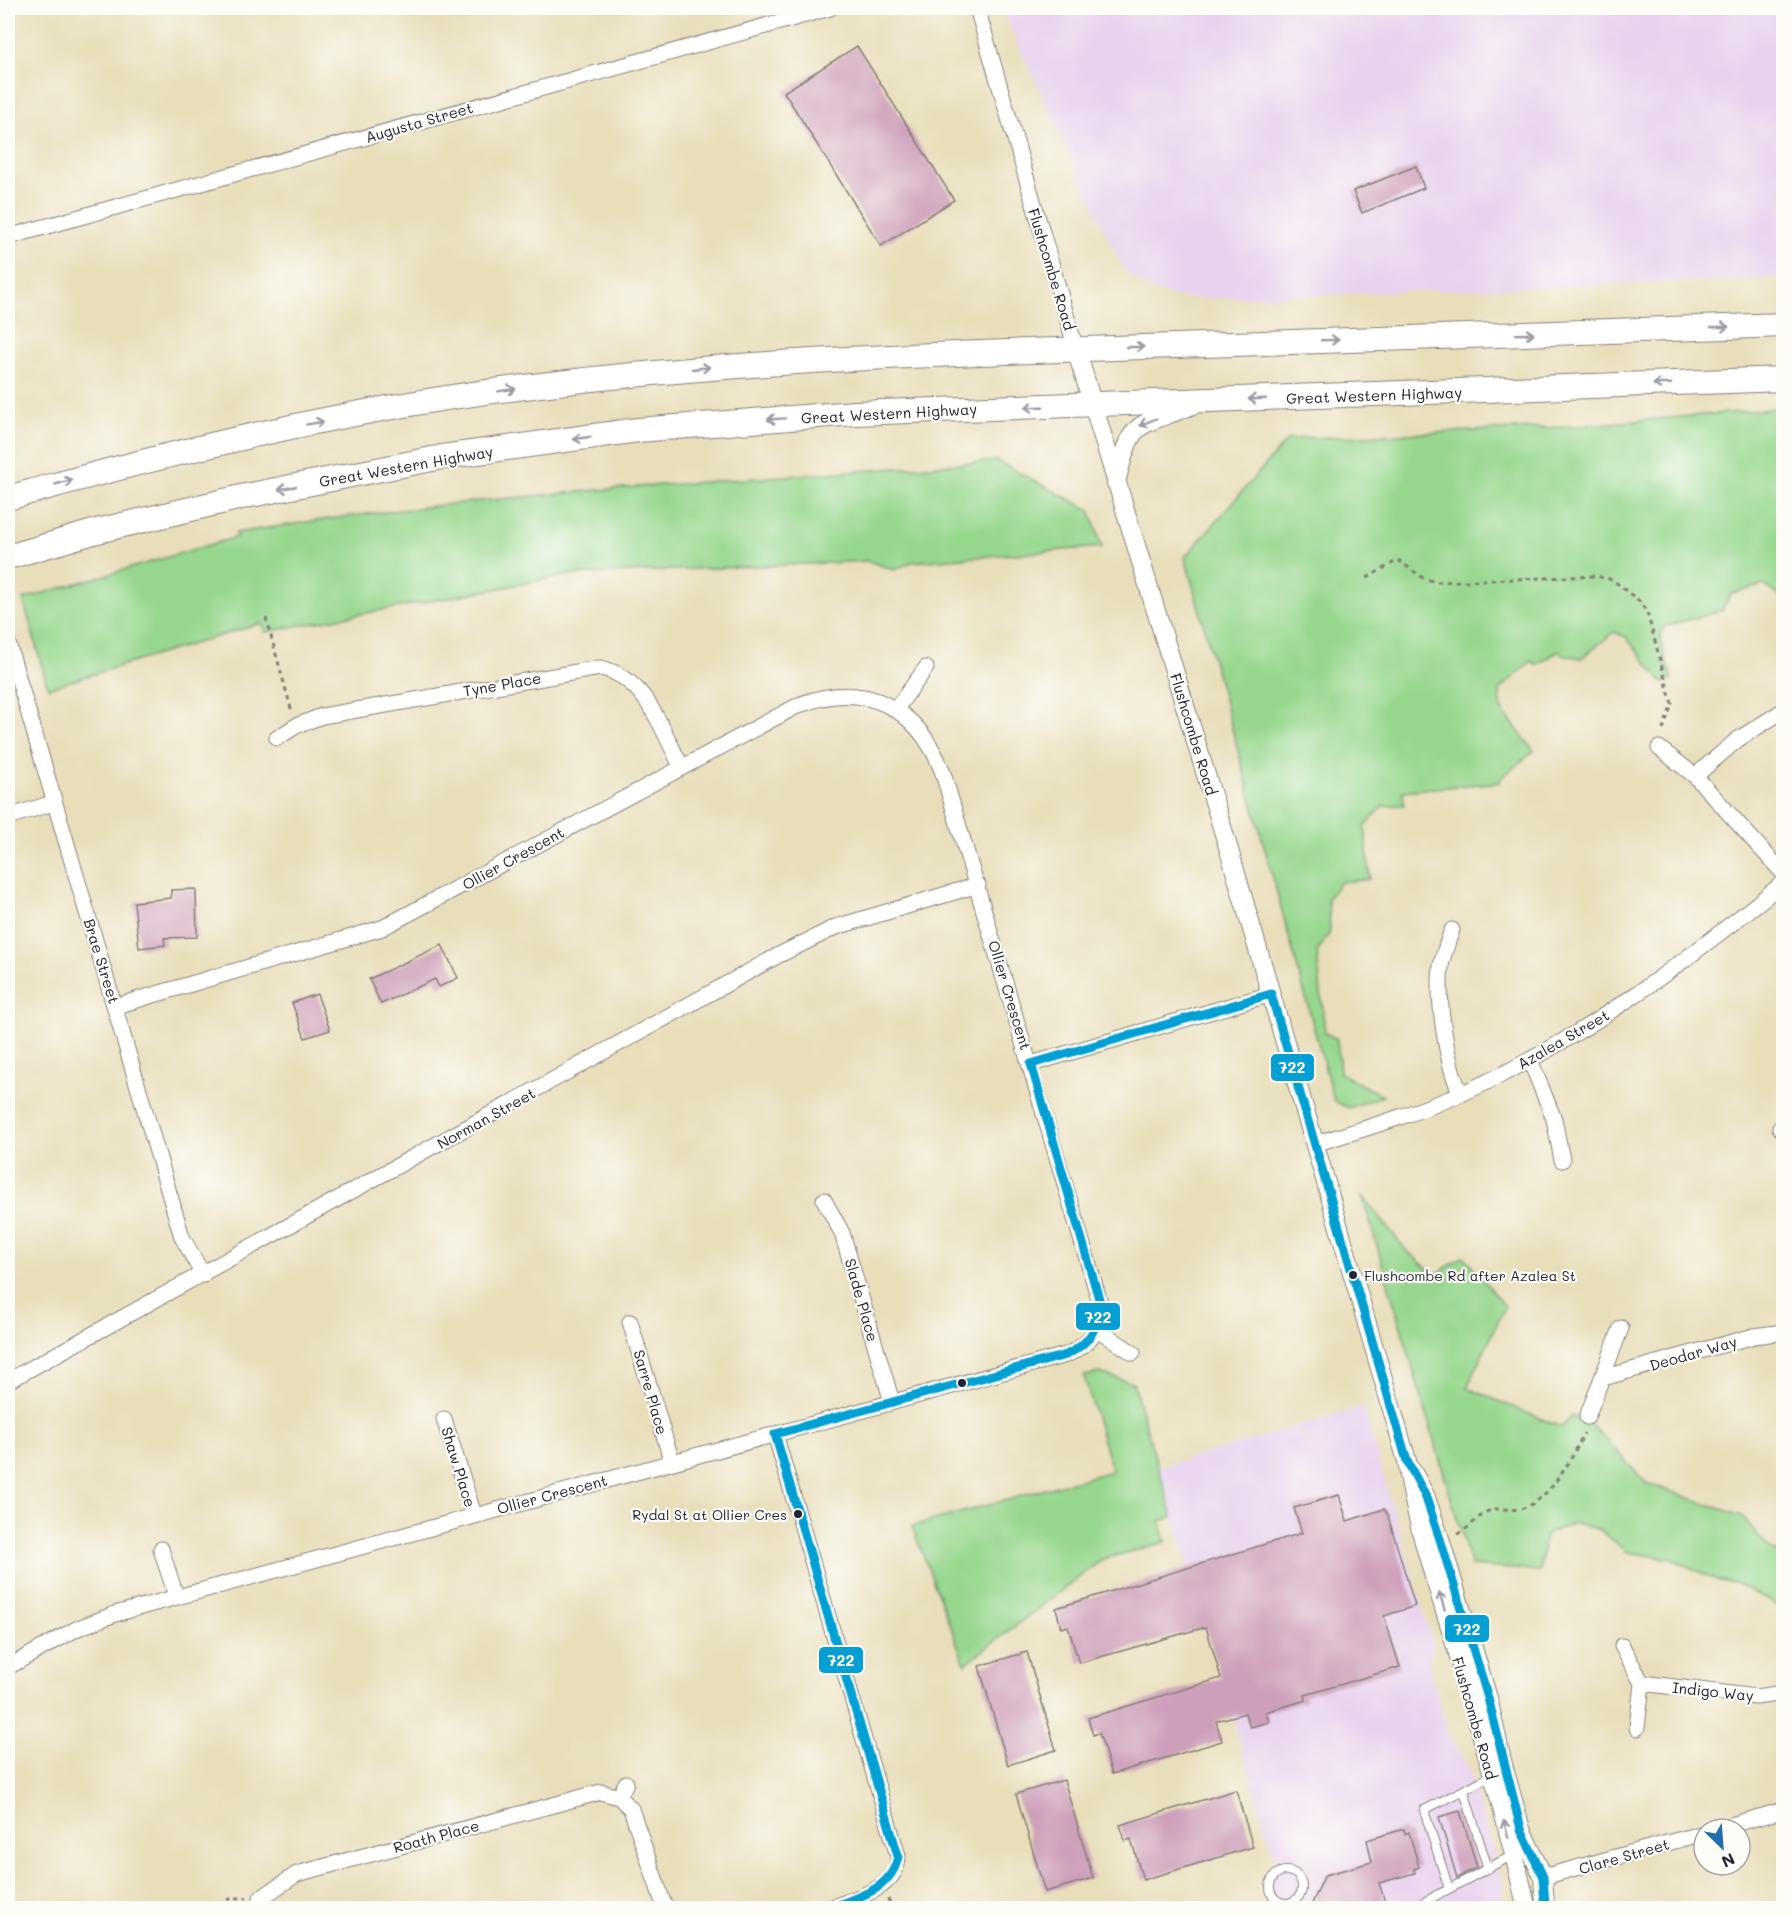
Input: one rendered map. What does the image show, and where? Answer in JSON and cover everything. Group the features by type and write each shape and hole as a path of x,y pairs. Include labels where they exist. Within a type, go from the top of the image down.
{"highway":[{"path":"8,498 135,462 310,423 515,388 725,366 1076,349 1784,325"},
{"name":"Great Western Highway","path":"8,557 97,531 246,496 442,457 604,434 855,413 1784,379"}],"street":[{"name":"Augusta Street","path":"8,237 830,8"},
{"name":"Flushcombe Road","path":"977,8 1092,405 1184,699 1407,1461 1412,1497 1424,1544 1513,1855 1525,1907"},
{"path":"1116,484 1125,446 1135,429 1150,420 1203,401"},
{"name":"Brae Street","path":"8,643 182,1237 203,1275"},
{"name":"Tyne Place","path":"277,738 296,726 322,716 600,668 620,674 638,689 681,766"},
{"path":"896,710 926,668"},
{"name":"Ollier Crescent","path":"8,1667 94,1621 176,1596 1066,1355 1087,1343 1097,1329 1100,1315 1099,1299 1031,1064 939,761 918,729 896,710 872,698 841,696 812,700 681,766 382,928 116,1006"},
{"path":"1695,776 1737,740 1784,710"},
{"path":"1659,748 1695,776 1784,874"},
{"path":"8,817 53,803"},
{"name":"Azalea Street","path":"1314,1144 1461,1094 1530,1060 1633,998 1704,947 1784,882"},
{"name":"Norman Street","path":"8,1382 779,956 836,927 978,885"},
{"path":"1452,930 1441,966 1442,1001 1445,1042 1452,1077 1461,1094"},
{"path":"1031,1064 1271,994"},
{"path":"1530,1060 1554,1119 1562,1160"},
{"name":"Slade Place","path":"824,1200 842,1233 892,1402"},
{"name":"Sarre Place","path":"630,1322 672,1462"},
{"path":"1587,1417 1604,1378 1621,1328"},
{"path":"1097,1329 1132,1353"},
{"name":"Deodar Way","path":"1604,1378 1754,1336 1784,1332"},
{"name":"Shaw Place","path":"444,1419 474,1515"},
{"path":"775,1434 896,1847 900,1875 878,1888 830,1908"},
{"name":"Flushcombe Road","path":"1407,1461 1425,1495 1440,1539 1488,1698 1502,1761 1521,1829 1544,1877 1548,1906"},
{"path":"160,1549 176,1596"},
{"path":"1622,1646 1642,1683 1637,1728"},
{"name":"Indigo Way","path":"1642,1683 1756,1697 1784,1693"},
{"path":"626,1782 618,1797 628,1804 634,1816 665,1908"},
{"name":"Roath Place","path":"261,1898 297,1874 591,1794 602,1792 618,1797"},
{"path":"1752,1819 1784,1810"},
{"name":"Clare Street","path":"1544,1877 1692,1836"},
{"path":"1525,1907 1539,1903 1548,1906"}],"lane":[{"path":"1449,1889 1425,1810 1491,1776"},
{"path":"1464,1791 1488,1869"},
{"path":"1413,1908 1513,1855"},
{"path":"1282,1871 1297,1875 1302,1884 1298,1898 1289,1906 1278,1901 1270,1888 1273,1878 1282,1871"}],"path":[{"path":"1367,578 1398,560 1423,578 1436,582 1596,576 1613,580 1639,601 1651,623 1672,704 1664,724 1659,748"},
{"path":"266,618 296,726"},
{"path":"1449,1536 1466,1530 1490,1510 1527,1506 1552,1486 1577,1450 1585,1431 1587,1417"},
{"path":"211,1908 232,1899 261,1898"}],"shaded area":[{"path":"1001,8 1783,8 1783,278 1196,299 1169,296 1146,287 1129,275 1119,261"},
{"path":"1363,1407 1434,1647 1429,1654 1432,1676 1448,1733 1469,1769 1503,1882 1503,1896 1491,1908 1274,1908 1265,1899 1262,1889 1262,1881 1276,1864 1159,1467"}],"green space":[{"path":"1783,408 1783,598 1764,585 1731,594 1722,610 1663,627 1660,641 1672,679 1663,683 1626,637 1614,632 1582,658 1562,655 1559,651 1536,665 1532,661 1500,689 1501,709 1534,751 1500,779 1500,782 1403,791 1404,805 1383,806 1365,827 1370,879 1341,882 1328,898 1330,932 1317,952 1325,1033 1337,1039 1340,1073 1383,1096 1348,1108 1334,1101 1185,557 1288,439 1564,427"},
{"path":"997,461 1090,510 1102,547 912,562 894,570 868,561 569,575 265,632 262,623 48,688 23,599 237,537 236,533 330,519 520,497"},
{"path":"1362,1195 1405,1249 1435,1275 1464,1256 1505,1306 1467,1388 1561,1427 1572,1416 1592,1425 1646,1483 1742,1516 1770,1549 1783,1555 1783,1609 1736,1583 1719,1581 1672,1559 1627,1552 1600,1530 1575,1523 1545,1535 1540,1571 1471,1566"},
{"path":"1100,1373 1133,1383 1173,1517 1160,1521 1166,1542 1103,1559 965,1664 912,1526 1112,1471 1084,1376"}],"building":[{"path":"857,46 954,200 881,246 784,92"},
{"path":"1416,166 1424,188 1362,213 1353,191"},
{"path":"196,889 197,937 164,938 165,945 139,948 134,902 171,898 171,890"},
{"path":"442,945 458,978 439,987 435,979 381,1004 369,979"},
{"path":"317,994 330,1030 305,1038 292,1003"},
{"path":"1339,1495 1347,1521 1384,1509 1388,1516 1415,1606 1384,1616 1400,1667 1305,1695 1306,1700 1266,1712 1269,1722 1250,1727 1245,1713 1216,1721 1222,1741 1112,1774 1099,1733 1093,1735 1088,1718 1221,1678 1206,1627 1079,1663 1068,1626 1061,1628 1056,1608 1302,1533 1294,1508"},
{"path":"1027,1652 1056,1750 1008,1765 979,1666"},
{"path":"1064,1780 1093,1878 1045,1892 1016,1794"},
{"path":"1236,1790 1253,1847 1143,1880 1131,1839 1125,1841 1120,1825"},
{"path":"1460,1811 1477,1867 1457,1878 1439,1817"},
{"path":"1404,1829 1405,1834 1409,1832 1419,1867 1414,1869 1415,1873 1379,1883 1387,1908 1310,1908 1325,1875 1372,1862 1367,1840"}],"transit line":[{"name":"722","path":"830,1908 872,1891 889,1877 895,1868 898,1856 775,1434 1066,1355 1082,1345 1096,1325 1099,1299 1031,1064 1271,994 1407,1461 1425,1495 1440,1539 1488,1698 1521,1829 1543,1877 1545,1904 1551,1908"}],"place":[{"name":"Flushcombe Rd after Azalea St","path":"1353,1275"},
{"name":"Rydal St at Ollier Cres","path":"798,1514"}]}
